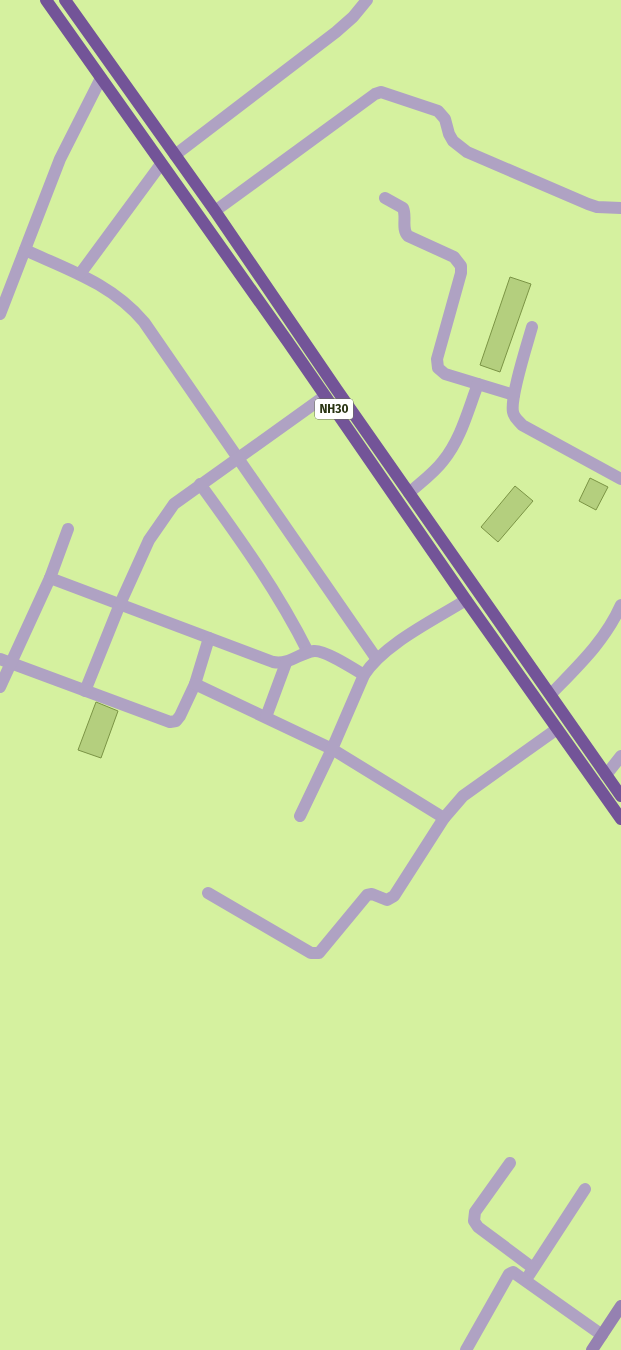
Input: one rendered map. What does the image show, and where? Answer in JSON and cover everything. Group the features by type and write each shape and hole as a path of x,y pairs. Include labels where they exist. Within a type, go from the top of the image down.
{"highway":[{"name":"NH30","path":"46,0 621,819"},
{"name":"NH30","path":"65,0 215,211 409,494 551,694 621,796"}],"street":[{"path":"175,155 336,32 353,17 367,0"},
{"path":"0,314 60,159 101,78"},
{"path":"215,211 375,94 381,92 438,111 445,119 453,141 467,152 588,204 597,207 621,208"},
{"path":"80,274 161,164"},
{"path":"385,198 403,208 405,214 405,232 408,236 454,256 460,262 461,272 437,359 437,364 440,371 445,374 514,395"},
{"path":"25,250 80,274 116,295 132,308 144,322 239,458 376,658"},
{"path":"532,327 514,395 513,414 522,425 621,479"},
{"path":"409,494 443,462 463,426 478,384"},
{"path":"85,691 120,604 149,540 160,522 174,504 325,396"},
{"path":"200,484 261,568 290,615 308,652"},
{"path":"0,687 5,661 50,578 68,529"},
{"path":"50,578 273,662 286,663 308,652 317,651 364,675"},
{"path":"300,816 332,749 364,675 376,658 466,600"},
{"path":"551,694 596,646 614,620 621,605"},
{"path":"5,661 170,722 176,721 180,716 195,684 209,638"},
{"path":"266,717 286,663"},
{"path":"195,684 332,749 444,818"},
{"path":"208,893 311,953 320,953 367,895 372,894 387,900 394,896 444,818 463,796 473,787 557,729"},
{"path":"606,775 621,756"},
{"path":"510,1163 475,1212 474,1221 478,1227 533,1268"},
{"path":"527,1280 533,1268 585,1189"},
{"path":"466,1350 509,1274 515,1272 602,1335"},
{"path":"592,1350 621,1306"}],"building":[{"path":"510,277 531,284 500,372 480,365"},
{"path":"590,478 608,487 596,510 579,501"},
{"path":"515,486 533,501 498,542 481,527"},
{"path":"96,702 118,711 101,758 78,750"}]}
